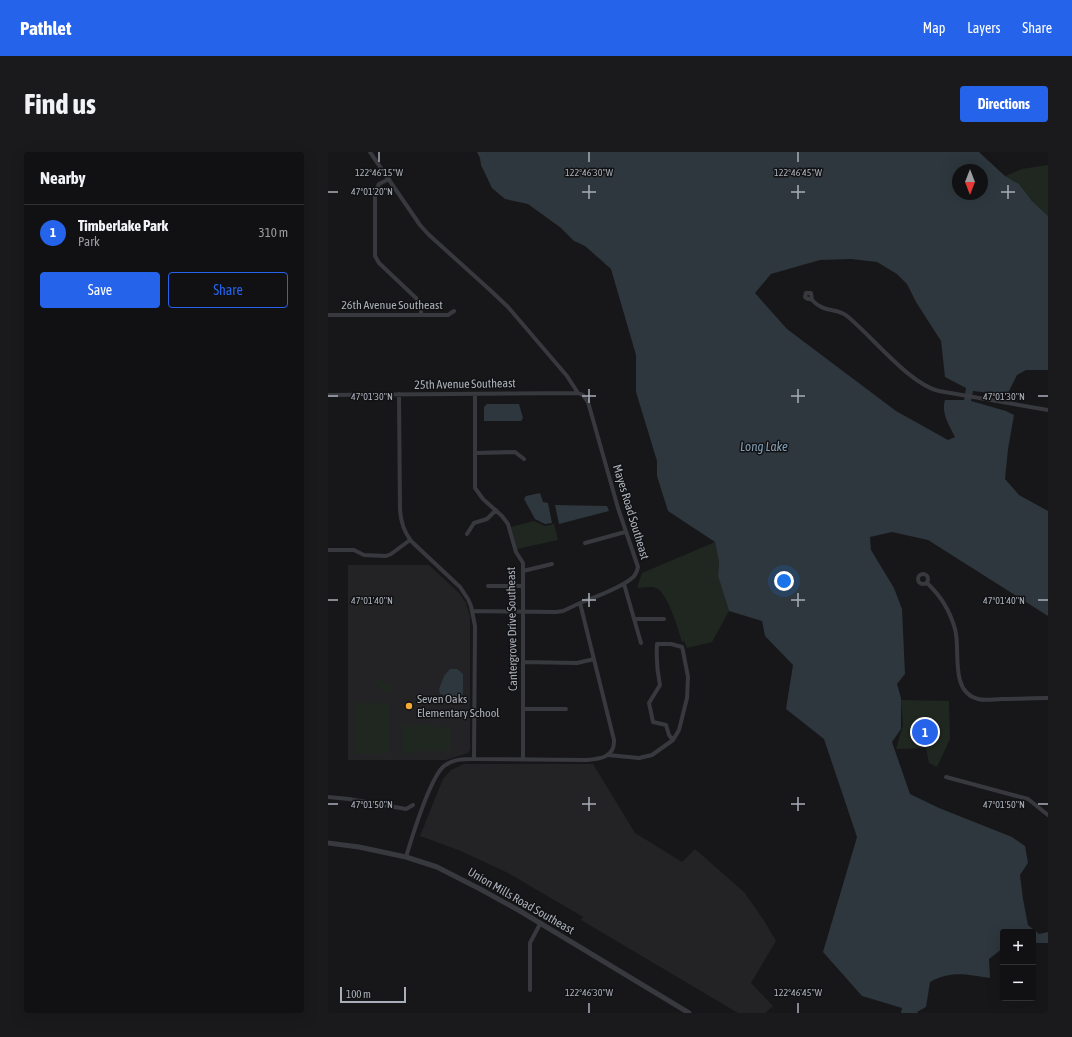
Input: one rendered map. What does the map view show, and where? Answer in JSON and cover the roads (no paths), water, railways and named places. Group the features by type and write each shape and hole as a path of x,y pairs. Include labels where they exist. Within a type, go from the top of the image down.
{"street":[{"name":"Mayes Road Southeast","path":"370,152 421,227 508,307 567,376 578,393 583,395 588,402 625,532 636,557 638,567 636,573 624,584 563,611 472,611"},
{"path":"389,179 379,184 375,192 374,252 379,264 416,298 421,308 421,315"},
{"path":"811,299 825,310 844,313 923,385 939,391 1048,410"},
{"name":"26th Avenue Southeast","path":"328,315 448,315 454,311"},
{"name":"25th Avenue Southeast","path":"328,395 578,393"},
{"path":"399,394 400,510 401,521 405,533 410,540 460,588 468,599 472,611 475,626 474,759"},
{"name":"Cantergrove Drive Southeast","path":"476,394 476,488 483,499 496,510 508,524 516,552 523,563 523,759"},
{"path":"476,452 515,452 524,459"},
{"path":"467,534 474,523 487,519 496,510"},
{"path":"585,543 625,532"},
{"path":"328,550 354,550 364,555 386,556 410,540"},
{"path":"523,571 552,564"},
{"path":"927,583 940,598 951,617 958,640 959,674 965,691 973,697 982,699 1048,698"},
{"path":"624,584 640,643"},
{"path":"488,586 523,586"},
{"path":"580,603 614,740 614,745 608,755"},
{"path":"634,619 664,619"},
{"path":"406,856 422,809 439,771 451,761 460,759 586,760 602,758 608,755 639,758 652,755 673,740 679,730 687,698 688,677 682,647 670,644 657,644 656,658 660,685 649,703 653,722 666,725 669,735 673,740"},
{"path":"523,662 577,663 594,659"},
{"path":"523,709 566,709"},
{"path":"946,777 1028,799 1048,815"},
{"path":"328,797 406,808 413,805"},
{"name":"Union Mills Road Southeast","path":"328,843 406,856 458,876 689,1013"},
{"path":"530,990 530,943 540,924"}],"water":[{"name":"Long Lake","path":"477,152 979,152 1005,176 1019,184 1032,201 1048,216 1048,370 1026,370 1017,375 1007,395 973,391 971,401 1006,411 1014,415 1008,449 1005,479 1019,495 1048,511 1048,616 928,540 892,532 870,537 871,550 894,588 902,609 905,674 897,684 901,698 901,729 892,742 910,794 939,808 1012,837 1025,846 1028,863 1020,875 1028,925 1033,929 1000,929 1000,950 989,959 990,978 959,974 938,978 930,982 926,1007 917,1012 918,1013 901,1013 902,1008 862,996 823,952 857,837 824,739 786,709 793,665 765,636 762,621 729,611 718,576 719,562 715,542 668,511 657,476 657,461 636,392 636,355 611,269 585,246 574,241 561,228 528,204 505,199 492,188 481,165","holes":["851,259 877,262 897,274 907,284 916,302 941,341 945,377 966,388 964,400 945,400 945,414 955,437 948,440 896,411 787,329 755,293 771,274 820,260"]},
{"path":"487,404 519,404 523,418 521,421 484,421 484,407"},
{"path":"540,493 543,502 548,503 552,523 545,524 535,519 524,499 526,496"},
{"path":"555,505 607,506 609,511 559,524"},
{"path":"450,669 457,669 463,674 463,694 459,698 440,694 439,689 444,676"},
{"name":"Long Lake","path":"1036,932 1039,934 1048,932 1048,943 1036,943"}],"place":[{"name":"Seven Oaks Elementary School","path":"409,706"},
{"name":"Timberlake Park","path":"925,732"}]}
